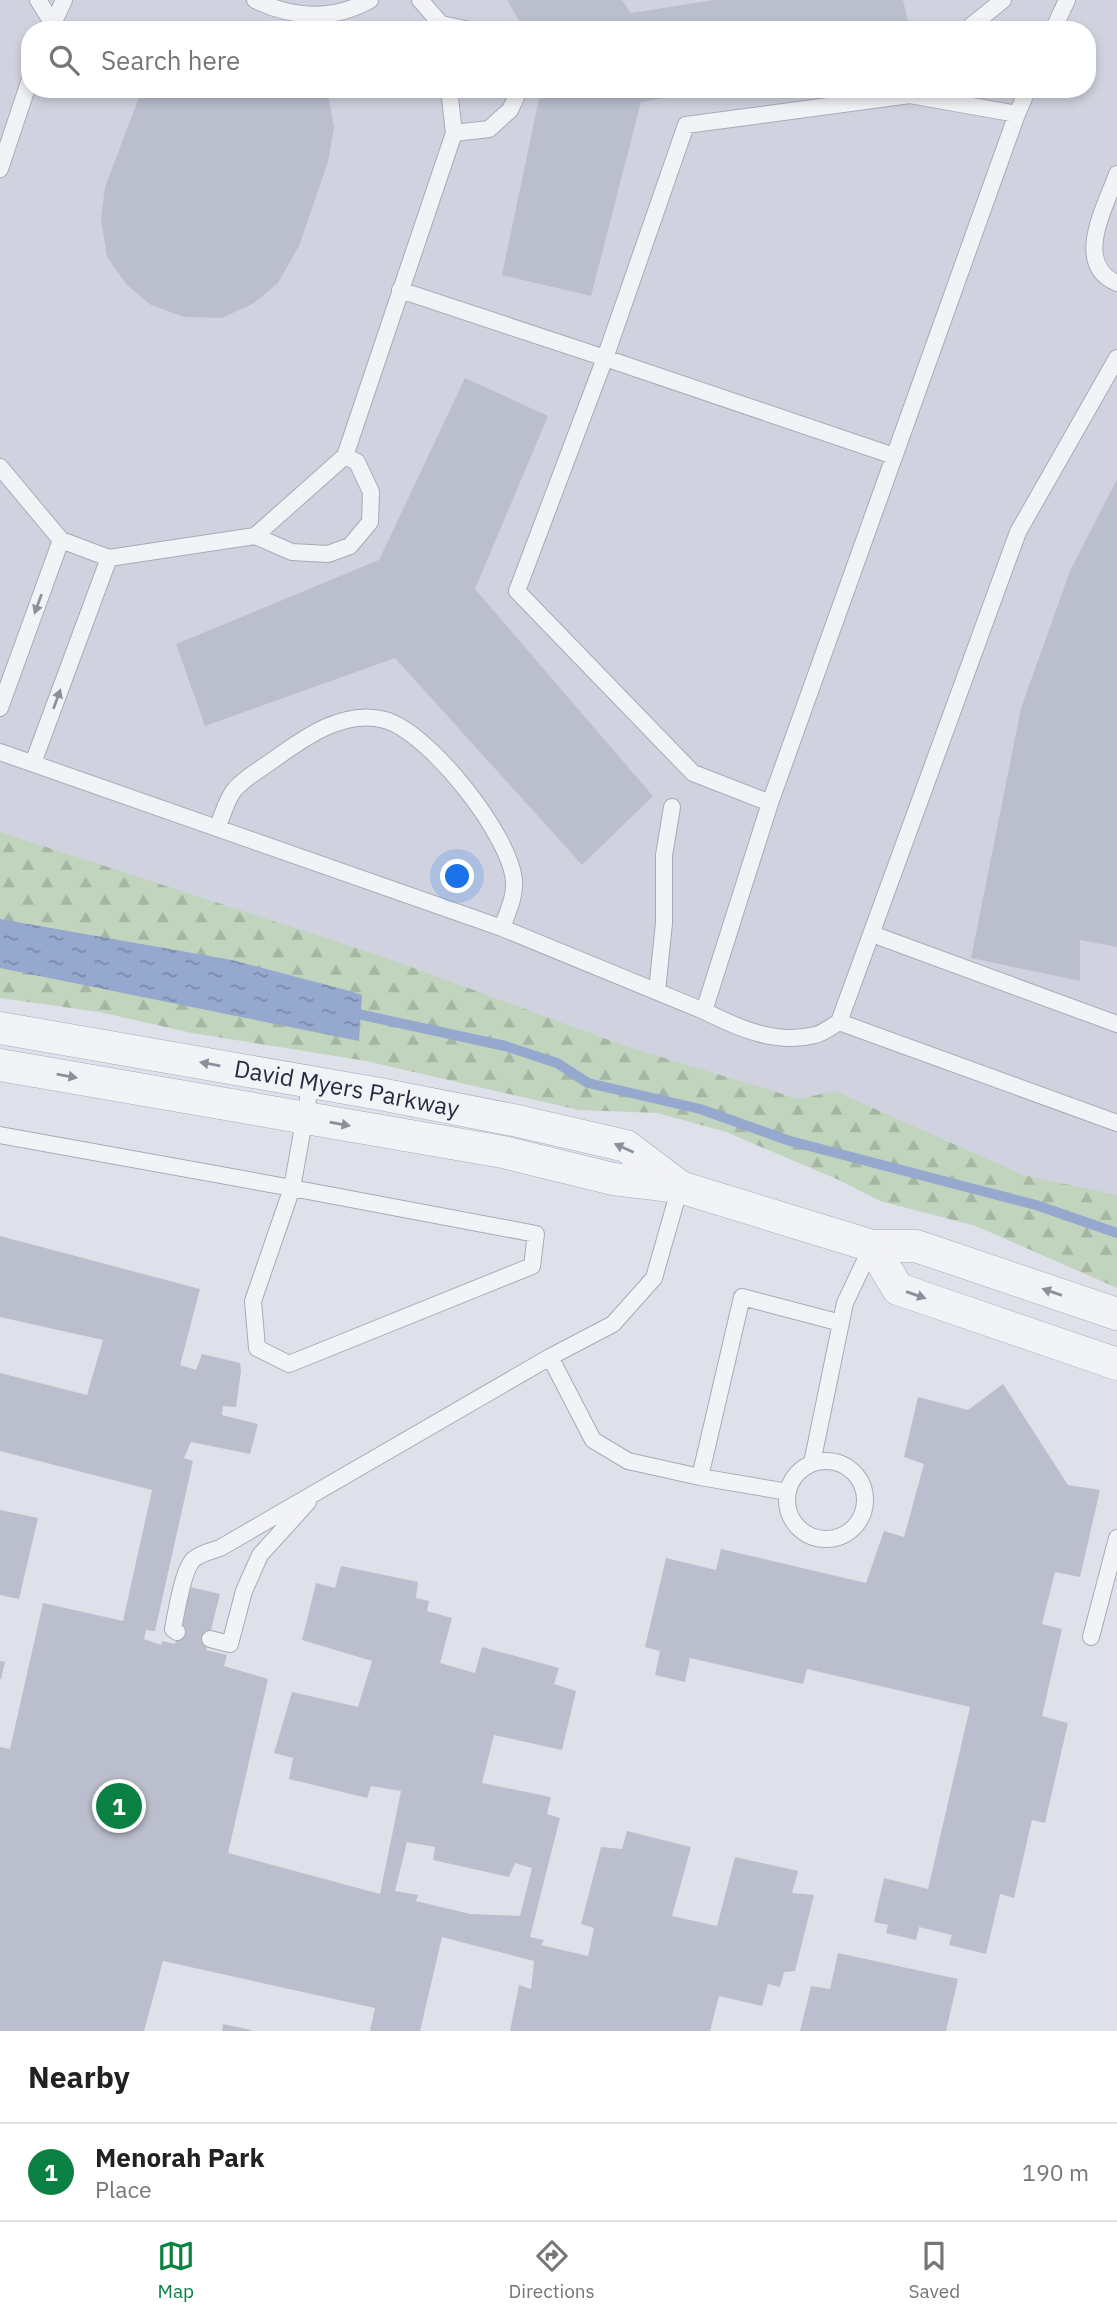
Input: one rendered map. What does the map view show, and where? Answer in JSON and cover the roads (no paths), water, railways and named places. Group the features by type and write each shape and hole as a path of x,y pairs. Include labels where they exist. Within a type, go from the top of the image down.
{"street":[{"name":"David Myers Parkway","path":"0,1028 518,1121 626,1146 680,1187"},
{"name":"David Myers Parkway","path":"0,1065 503,1152 613,1179 680,1187 872,1247 916,1246 1117,1314"},
{"path":"872,1247 898,1289 1117,1364"}],"lane":[{"path":"38,0 49,21"},
{"path":"55,21 64,0"},
{"path":"255,0 292,15 333,15 370,0"},
{"path":"420,0 436,21"},
{"path":"977,21 1003,0"},
{"path":"1058,21 1067,0"},
{"path":"0,169 24,98"},
{"path":"255,536 345,456 454,133 450,98"},
{"path":"454,133 489,129 510,110 516,98"},
{"path":"770,803 693,773 517,591 605,359 686,125 888,98"},
{"path":"927,98 1017,114"},
{"path":"704,1011 770,803 1024,98"},
{"path":"1117,174 1096,233 1094,249 1095,261 1100,270 1108,279 1117,283"},
{"path":"400,290 894,456"},
{"path":"0,752 502,928 704,1011 739,1029 779,1038 817,1035 839,1021 1018,532 1117,358"},
{"path":"0,467 61,540 109,558 255,536 292,552 328,555 351,546 370,522 371,492 357,462 345,456"},
{"path":"0,708 61,540"},
{"path":"33,763 109,558"},
{"path":"217,828 234,791 243,781 290,748 332,724 352,718 387,720 407,729 451,771 503,845 511,864 514,882 513,897 502,928"},
{"path":"657,991 664,923 664,855 672,807"},
{"path":"872,934 1117,1024"},
{"path":"839,1021 1117,1123"},
{"path":"0,1135 292,1188 536,1234 532,1266 289,1364 257,1348 253,1301 292,1188 311,1082"},
{"path":"177,1632 173,1629 189,1564 197,1556 220,1548 550,1357 613,1324 654,1279 680,1187"},
{"path":"812,1463 845,1303 872,1247"},
{"path":"700,1477 742,1297 841,1323"},
{"path":"550,1357 593,1440 628,1461 788,1492"},
{"path":"837,1462 858,1477 865,1502 856,1525 846,1534 821,1539 809,1535 791,1517 788,1492 801,1470 812,1463 837,1462"},
{"path":"210,1639 230,1644 244,1591 260,1555 317,1492"},
{"path":"1091,1637 1117,1538"}],"water":[{"path":"0,919 232,960 362,995 359,1041 0,968"}],"waterway":[{"path":"349,1012 505,1046 557,1063 588,1083 700,1109 790,1141 1036,1205 1117,1233"}],"place":[{"name":"Menorah Park","path":"119,1806"}]}
